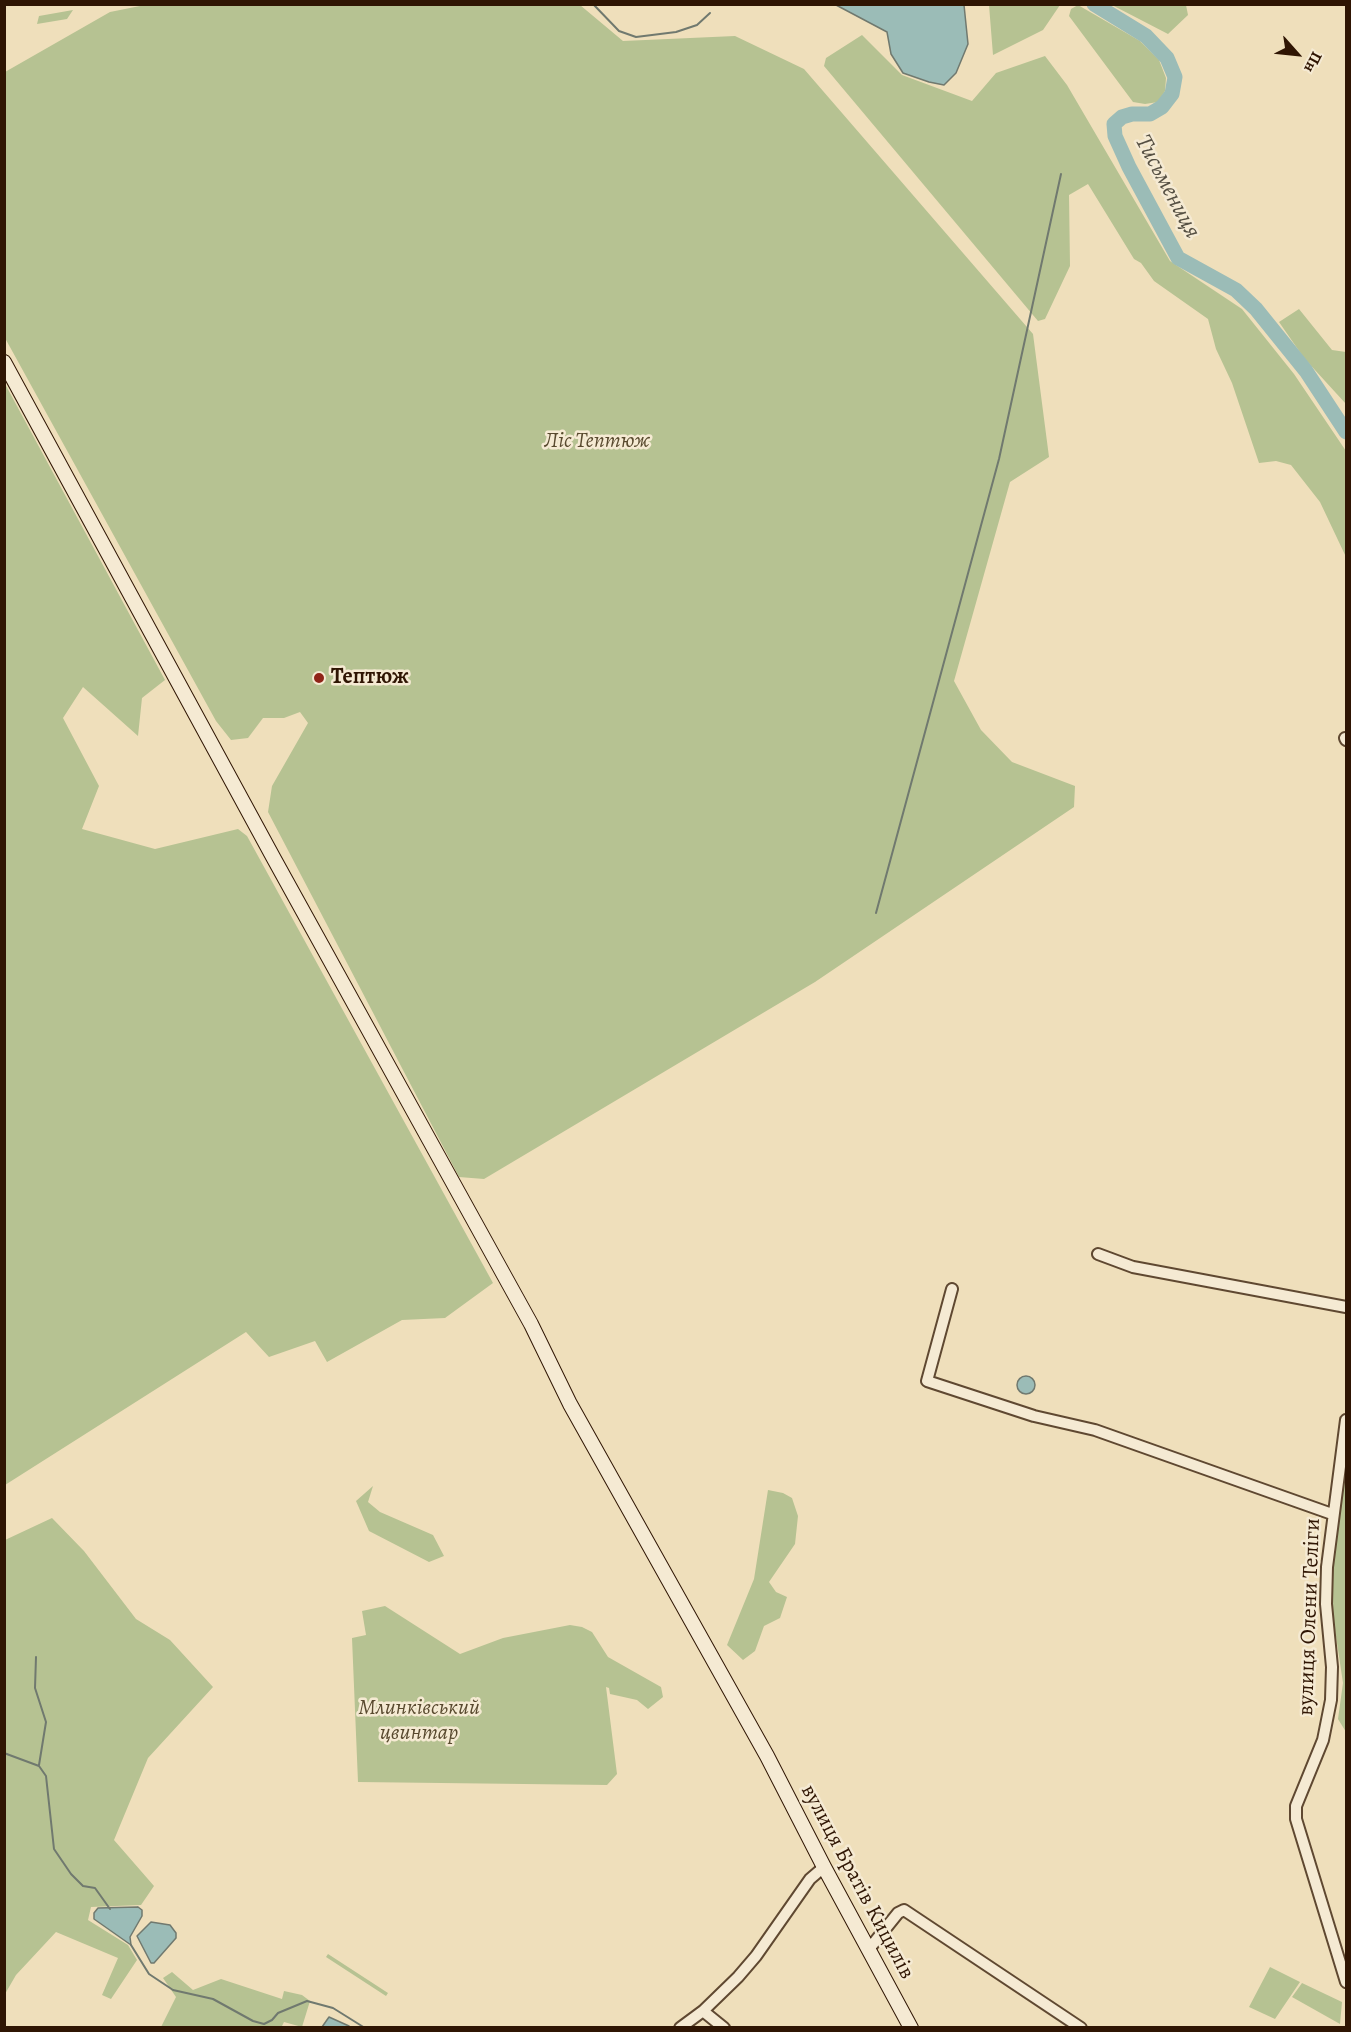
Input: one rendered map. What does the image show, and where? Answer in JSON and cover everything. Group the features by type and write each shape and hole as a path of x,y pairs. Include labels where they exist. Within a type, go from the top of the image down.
{"street":[{"name":"вулиця Братів Кицилів","path":"4,362 278,867 531,1324 583,1428 767,1756 911,2028"},
{"path":"1098,1254 1133,1267 1347,1307"},
{"path":"952,1289 927,1382 1034,1416 1095,1430 1332,1514"},
{"name":"вулиця Олени Теліги","path":"1347,1420 1332,1514 1326,1604 1332,1666 1331,1700 1323,1740 1296,1806 1298,1831 1347,1982"},
{"path":"680,2028 703,2011 756,1956 810,1879 824,1867"},
{"path":"869,1949 898,1913 904,1910 1081,2028"},
{"path":"703,2011 724,2028"}],"green space":[{"path":"989,4 1060,5 1043,30 993,55"},
{"name":"Ліс Тептюж","path":"145,5 580,5 623,41 735,36 804,69 1033,334 1049,457 1010,482 954,681 981,730 1012,762 1075,786 1074,807 815,982 484,1179 459,1177 268,812 272,786 308,723 300,712 284,718 263,718 248,738 231,740 216,721 5,338 5,72 110,12"},
{"path":"1078,5 1140,41 1159,60 1166,78 1165,91 1158,102 1145,104 1133,102 1069,16 1071,9"},
{"path":"1112,5 1186,5 1188,15 1168,34"},
{"path":"73,10 67,19 37,24 39,16"},
{"path":"862,35 902,75 972,101 996,73 1045,56 1067,85 1170,261 1242,309 1294,374 1346,451 1346,557 1320,502 1291,465 1276,461 1259,463 1232,383 1216,349 1208,319 1154,281 1141,263 1134,259 1088,184 1069,195 1070,266 1045,319 1038,321 824,66 826,58"},
{"path":"1299,309 1332,350 1346,352 1346,404 1304,358 1279,322"},
{"path":"4,382 165,680 142,698 138,736 83,687 63,718 99,786 82,829 155,849 238,829 247,836 493,1283 445,1318 402,1320 327,1362 315,1341 269,1357 246,1332 5,1485"},
{"path":"1346,1447 1346,1732 1338,1719 1343,1683 1328,1583"},
{"path":"373,1486 368,1502 380,1512 433,1535 444,1556 429,1562 369,1531 356,1501"},
{"path":"768,1490 783,1493 792,1498 798,1516 795,1544 769,1582 776,1592 787,1597 780,1618 764,1626 755,1651 743,1660 727,1645 754,1579"},
{"path":"52,1518 84,1551 136,1619 170,1640 213,1687 148,1758 114,1840 154,1886 141,1905 91,1907 88,1920 128,1945 137,1960 111,1999 102,1995 118,1958 56,1932 16,1975 5,1994 5,1540"},
{"name":"Млинківський цвинтар","path":"385,1606 460,1654 503,1638 570,1625 582,1627 592,1632 608,1657 661,1687 663,1697 648,1709 637,1700 610,1694 609,1688 606,1687 617,1774 607,1785 358,1782 352,1638 366,1635 362,1611"},
{"path":"328,1954 388,1993 386,1996 326,1957"},
{"path":"1270,1967 1300,1982 1275,2019 1249,2007"},
{"path":"172,1972 193,1990 221,1979 282,1999 284,1991 302,1995 310,2001 302,2027 284,2022 281,2028 161,2027 176,1997 163,1978"},
{"path":"1302,1983 1342,2002 1340,2024 1292,1997"}],"water":[{"path":"836,5 964,5 968,44 956,73 944,85 903,73 891,54 887,32"},
{"path":"1026,1376 1032,1379 1035,1385 1032,1391 1026,1394 1020,1391 1017,1385 1020,1379"},
{"path":"138,1907 142,1910 142,1916 130,1937 131,1945 94,1919 94,1913 98,1908"},
{"path":"151,1922 170,1925 176,1933 176,1938 154,1963 151,1963 137,1936"},
{"path":"329,2017 349,2026 350,2027 322,2027"}],"waterway":[{"path":"593,4 619,31 636,37 676,32 697,25 710,13"},
{"name":"Тисьмениця","path":"1094,4 1146,36 1167,58 1175,77 1172,94 1162,107 1150,114 1132,114 1122,117 1114,124 1115,136 1129,167 1178,258 1236,290 1256,309 1306,371 1346,432"},
{"path":"876,913 999,459 1061,174"},
{"path":"36,1657 35,1688 46,1722 39,1765"},
{"path":"4,1753 39,1766 46,1776 54,1849 71,1874 83,1886 95,1888 110,1909"},
{"path":"131,1945 149,1974 173,1990 213,1999 253,2021 264,2024 278,2013 307,2001 333,2008 365,2028"}],"place":[{"name":"Тептюж","path":"319,678"}]}
